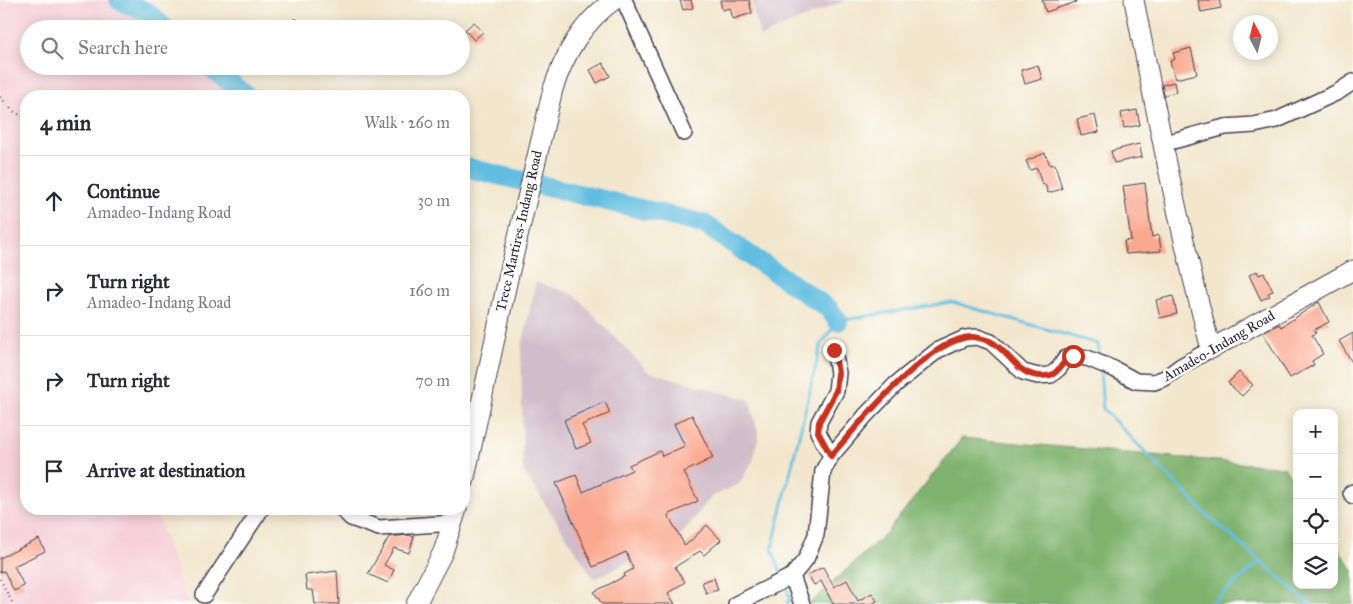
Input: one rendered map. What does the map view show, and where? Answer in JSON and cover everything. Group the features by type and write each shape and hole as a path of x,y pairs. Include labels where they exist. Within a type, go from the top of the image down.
{"main road":[{"path":"1134,0 1162,144 1193,285 1211,349"},
{"name":"Trece Martires-Indang Road","path":"470,455 519,232 553,89 562,64 580,32 605,3"},
{"name":"Amadeo-Indang Road","path":"1211,349 1353,270"},
{"path":"416,604 443,552 455,516"}],"street":[{"path":"624,0 684,133"},
{"path":"1162,144 1217,129 1254,125 1277,120 1338,92 1353,82"},
{"name":"Amadeo-Indang Road","path":"736,604 790,578 806,559 816,535 823,471 831,456 896,384 928,357 948,344 965,338 977,337 992,342 1023,372 1038,376 1051,375 1066,358 1073,356 1087,358 1114,369 1136,381 1154,382 1165,378 1181,366 1211,349"},
{"path":"831,456 818,432 819,422 836,391 838,373 834,350"},
{"path":"1353,492 1351,494 1353,496"},
{"path":"204,595 257,515"},
{"path":"348,515 351,518 379,528 455,516"},
{"path":"790,578 802,604"}],"path":[{"path":"0,97 13,111 20,115"},
{"path":"0,579 13,604"}],"shaded area":[{"path":"0,0 119,0 148,13 156,20 20,20 20,75 220,75 239,90 20,90 20,515 157,515 188,604 0,604"},
{"path":"751,0 846,0 760,37"},
{"path":"536,282 575,295 647,371 749,400 759,435 753,461 739,484 711,497 679,538 594,579 523,470 521,349"}],"green space":[{"path":"962,438 1284,467 1293,480 1293,589 1338,589 1338,548 1353,570 1353,604 809,604 886,533"}],"building":[{"path":"680,0 691,0 693,8 683,10"},
{"path":"720,0 749,0 752,13 733,19 730,8 722,10"},
{"path":"1042,0 1075,0 1076,2 1046,12"},
{"path":"1198,0 1219,0 1221,8 1201,12"},
{"path":"474,22 483,32 474,40 470,36 470,26"},
{"path":"1191,48 1197,74 1175,79 1170,61 1175,59 1173,53"},
{"path":"603,63 610,76 597,83 590,70"},
{"path":"1038,65 1042,79 1025,84 1021,70"},
{"path":"1174,82 1176,92 1164,95 1162,85"},
{"path":"1137,110 1140,125 1124,128 1121,113"},
{"path":"1095,115 1099,132 1081,136 1077,119"},
{"path":"1139,144 1142,157 1114,163 1111,151"},
{"path":"1045,153 1050,165 1055,164 1062,189 1048,193 1045,184 1042,185 1037,168 1030,170 1026,161"},
{"path":"1145,183 1152,237 1159,235 1161,251 1126,254 1124,241 1131,240 1123,186"},
{"path":"1257,271 1259,275 1264,273 1273,291 1268,293 1270,296 1261,300 1249,275"},
{"path":"1173,296 1177,314 1160,318 1156,300"},
{"path":"1319,302 1329,322 1314,330 1316,333 1312,335 1323,354 1312,361 1314,365 1290,378 1263,333 1279,324 1281,327"},
{"path":"1353,333 1353,364 1339,341"},
{"path":"1239,372 1253,385 1242,396 1228,383"},
{"path":"605,402 610,413 582,425 591,443 576,449 564,420"},
{"path":"692,415 713,458 684,472 698,501 668,515 685,546 707,525 721,540 704,555 700,551 675,567 685,582 668,593 675,604 602,604 594,592 625,576 624,574 633,569 626,552 593,567 556,483 576,475 583,492 632,470 629,465 660,451 662,456 685,446 674,424"},
{"path":"409,535 414,537 409,553 394,548 384,565 394,570 388,583 368,574 389,537"},
{"path":"39,539 45,551 14,566 24,586 14,591 4,571 0,572 0,558"},
{"path":"823,567 834,587 847,580 858,601 872,593 877,601 872,604 833,604 821,581 814,585 808,575"},
{"path":"337,571 339,604 315,604 313,590 307,590 305,575"},
{"path":"714,578 718,590 706,593 702,582"}],"waterway":[{"path":"119,0 148,13 156,20"},
{"path":"220,75 239,90"},
{"path":"470,168 704,224 829,309 838,321"},
{"path":"782,575 772,549 821,344 838,321 952,302 1098,344 1099,358"},
{"path":"1100,369 1103,409 1207,515 1310,604"},
{"path":"1210,604 1261,561"},
{"path":"785,584 790,598 787,604"}],"route":[{"path":"834,350 838,373 836,391 819,422 818,432 831,456 896,384 928,357 948,344 965,338 977,337 992,342 1023,372 1038,376 1051,375 1066,358 1073,356"}]}
